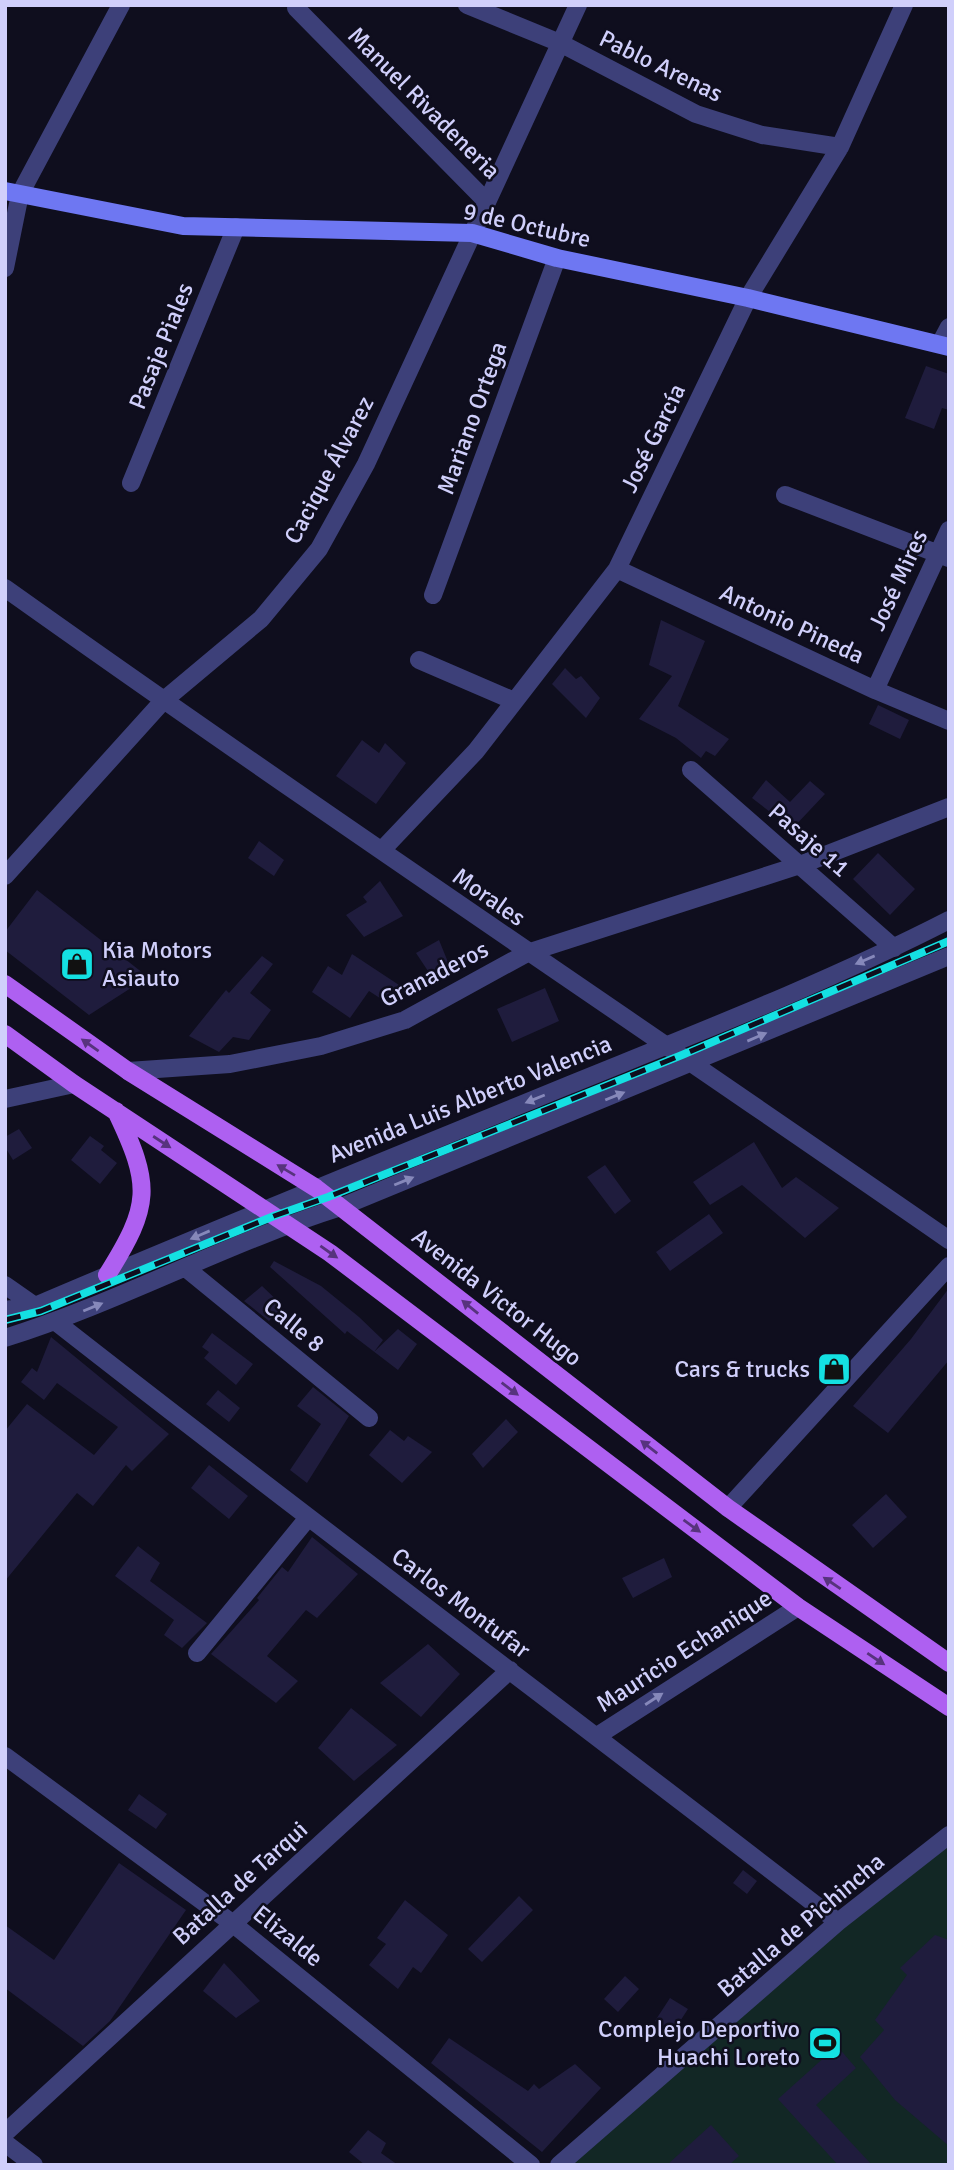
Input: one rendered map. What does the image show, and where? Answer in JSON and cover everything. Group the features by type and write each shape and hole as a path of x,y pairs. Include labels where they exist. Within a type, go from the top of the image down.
{"main road":[{"name":"Avenida Victor Hugo","path":"5,984 128,1071 316,1188 728,1508 949,1662"},
{"path":"5,1034 74,1084 330,1252 798,1607 949,1707"},
{"path":"107,1275 133,1233 142,1206 140,1170 116,1111"}],"street":[{"path":"5,268 12,193 121,5"},
{"name":"Pablo Arenas","path":"467,5 561,43 696,114 762,135 840,147"},
{"name":"Cacique Álvarez","path":"5,876 163,701 261,619 319,549 366,464 578,5"},
{"name":"José García","path":"382,850 476,751 617,569 748,298 840,147 904,5"},
{"name":"Manuel Rivadeneria","path":"296,8 487,202"},
{"name":"9 de Octubre","path":"12,193 183,226 472,233 557,258 748,298 944,345"},
{"name":"Pasaje Piales","path":"131,483 236,227"},
{"name":"Mariano Ortega","path":"433,595 557,258"},
{"path":"944,345 949,327"},
{"path":"785,495 943,556"},
{"name":"José Mires","path":"875,690 943,556 949,530"},
{"name":"Antonio Pineda","path":"617,569 875,690 949,721"},
{"name":"Morales","path":"5,588 527,953 667,1045 949,1240"},
{"path":"419,660 514,701"},
{"name":"Pasaje 11","path":"691,770 894,948"},
{"name":"Granaderos","path":"128,1071 230,1064 321,1046 405,1020 527,953 800,865 949,807"},
{"name":"Avenida Luis Alberto Valencia","path":"5,1310 35,1306 263,1208 667,1045 894,948 949,920"},
{"path":"5,1338 56,1322 187,1269 286,1224 341,1207 694,1064 949,956"},
{"path":"5,1099 74,1084"},
{"path":"728,1508 949,1265"},
{"name":"Calle 8","path":"187,1269 369,1419"},
{"path":"5,1285 35,1306"},
{"name":"Carlos Montufar","path":"56,1322 307,1519 597,1736 838,1922"},
{"path":"197,1653 307,1519"},
{"name":"Mauricio Echanique","path":"597,1736 798,1607"},
{"name":"Batalla de Tarqui","path":"5,2133 510,1670"},
{"name":"Elizalde","path":"5,1756 232,1923 531,2165"},
{"name":"Batalla de Pichincha","path":"559,2165 838,1922 949,1835"},
{"path":"5,2143 34,2165"}],"green space":[{"name":"Complejo Deportivo Huachi Loreto","path":"949,1835 949,2165 564,2165"}],"building":[{"path":"926,366 949,374 949,410 942,408 934,429 905,418"},
{"path":"661,620 705,641 678,706 729,739 715,756 706,751 701,758 676,738 639,719 672,676 649,665"},
{"path":"565,668 576,679 581,676 600,698 586,718 552,684"},
{"path":"878,705 909,720 900,739 869,724"},
{"path":"362,740 379,753 385,743 406,763 376,804 336,776"},
{"path":"766,780 790,802 810,781 825,794 792,829 752,798"},
{"path":"259,841 284,860 274,876 248,858"},
{"path":"878,853 915,889 890,915 853,879"},
{"path":"380,881 403,916 364,937 346,915 367,902 363,897"},
{"name":"Kia Motors Asiauto","path":"37,890 148,977 89,1015 5,950 5,932"},
{"path":"439,940 452,972 434,980 416,953"},
{"path":"352,954 399,985 386,1002 369,991 350,1018 312,992 328,966 342,975"},
{"path":"262,956 273,964 250,993 271,1010 249,1040 233,1037 219,1052 189,1036 226,990 229,993"},
{"path":"545,988 559,1021 512,1042 497,1009"},
{"path":"19,1129 32,1148 13,1160 5,1147 5,1137"},
{"path":"90,1136 104,1146 101,1150 117,1163 100,1184 71,1160"},
{"path":"754,1142 782,1188 796,1177 839,1208 805,1238 742,1185 710,1205 693,1182"},
{"path":"605,1165 631,1201 615,1214 587,1177"},
{"path":"709,1214 723,1233 670,1271 656,1252"},
{"path":"274,1261 321,1286 359,1317 383,1340 374,1352 347,1331 345,1334 270,1267"},
{"path":"262,1286 283,1306 269,1321 244,1301"},
{"path":"949,1288 949,1360 888,1433 853,1406 911,1339"},
{"path":"398,1329 417,1344 398,1370 374,1352"},
{"path":"212,1333 253,1364 236,1385 204,1358 209,1352 202,1347"},
{"path":"51,1337 169,1434 132,1471 126,1465 93,1506 77,1493 5,1581 5,1431 27,1404 94,1455 118,1427 57,1383 44,1400 21,1382 32,1368 37,1372"},
{"path":"313,1387 349,1416 307,1483 290,1470 321,1424 297,1406"},
{"path":"218,1390 240,1408 229,1422 206,1404"},
{"path":"506,1419 518,1432 483,1468 472,1454"},
{"path":"390,1430 404,1441 408,1436 432,1452 402,1483 369,1455"},
{"path":"209,1465 248,1496 229,1519 191,1488"},
{"path":"886,1494 907,1517 873,1548 852,1525"},
{"path":"312,1537 358,1574 317,1618 306,1610 267,1656 298,1681 276,1703 211,1654 259,1600 257,1598 282,1567 288,1572"},
{"path":"138,1546 160,1563 150,1581 207,1623 182,1648 164,1635 174,1620 115,1576"},
{"path":"664,1558 672,1577 633,1598 622,1578"},
{"path":"428,1644 460,1674 421,1717 380,1683"},
{"path":"351,1708 397,1745 354,1781 318,1748"},
{"path":"139,1794 167,1814 156,1829 128,1810"},
{"path":"119,1863 186,1910 110,2021 83,2046 5,1988 5,1925 54,1960"},
{"path":"743,1870 757,1881 747,1894 733,1883"},
{"path":"519,1896 533,1910 482,1962 468,1949"},
{"path":"405,1900 448,1935 421,1973 413,1967 398,1989 369,1965 386,1944 377,1938"},
{"path":"935,1935 949,1940 949,2146 895,2100 860,2057 884,2030 875,2020 907,1975 900,1968"},
{"path":"224,1963 260,2001 236,2018 203,1991"},
{"path":"625,1976 639,1989 618,2012 604,1999"},
{"path":"670,1998 688,2009 673,2032 655,2021"},
{"path":"449,2038 528,2091 534,2084 539,2089 575,2064 601,2088 542,2152 431,2063"},
{"path":"837,2046 856,2068 816,2105 872,2165 838,2165 778,2099"},
{"path":"711,2125 739,2156 729,2165 667,2165"},
{"path":"368,2130 386,2143 381,2153 398,2165 365,2165 349,2152"}],"railway":[{"path":"5,1320 41,1311 682,1055 949,941"}],"place":[{"name":"Kia Motors Asiauto","path":"77,964"},
{"name":"Cars & trucks","path":"834,1369"},
{"name":"Complejo Deportivo Huachi Loreto","path":"825,2043"}]}
